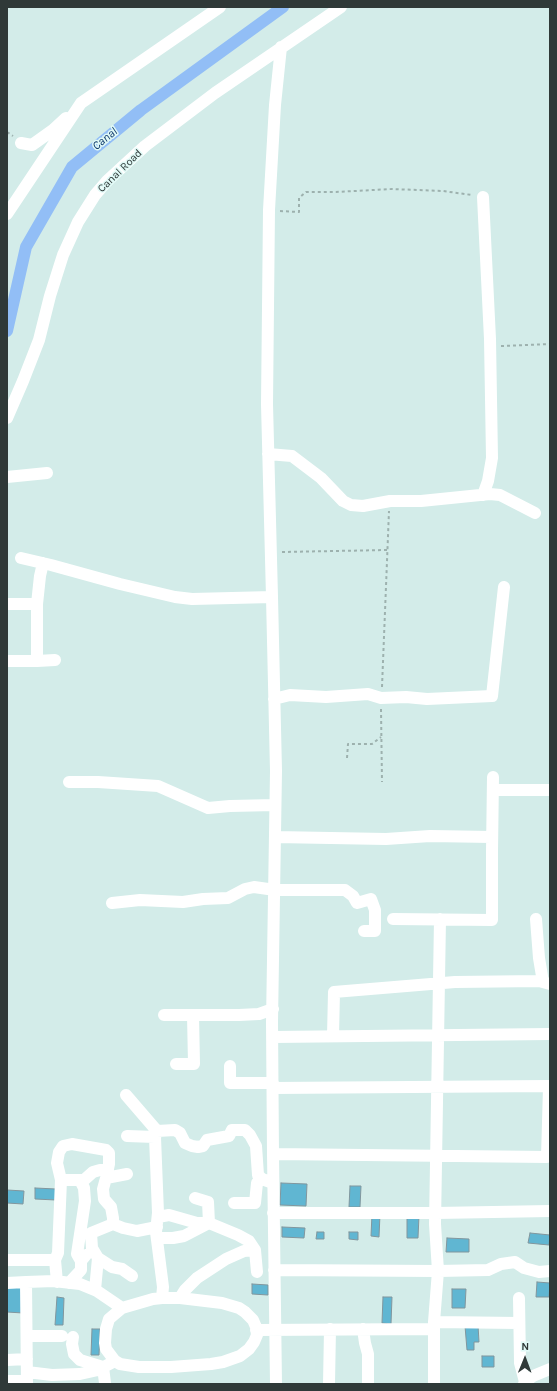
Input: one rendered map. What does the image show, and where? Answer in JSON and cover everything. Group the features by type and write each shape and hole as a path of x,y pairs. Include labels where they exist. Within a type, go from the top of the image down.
{"street":[{"path":"22,143 32,145 53,130 81,103 220,7"},
{"name":"Canal Road","path":"7,418 39,340 50,296 63,255 78,222 95,194 145,146 215,93 340,7"},
{"path":"276,1384 273,1213 268,1181 273,1154 272,1037 275,805 267,404 269,210 275,105 281,47"},
{"path":"7,214 81,103"},
{"path":"483,197 490,347 492,458 488,481 483,495"},
{"path":"268,454 292,456 321,478 343,501 351,505 363,506 390,501 421,501 483,495 500,495 534,513"},
{"path":"7,477 47,473"},
{"path":"21,558 175,597 192,599 272,597"},
{"path":"37,661 38,604 40,576 43,563"},
{"path":"274,699 290,695 326,697 368,694 381,698 406,697 427,699 492,696 504,587"},
{"path":"7,604 38,604"},
{"path":"7,661 55,660"},
{"path":"393,919 492,920 494,777"},
{"path":"69,782 98,782 158,786 208,808 275,805"},
{"path":"493,790 550,790"},
{"path":"275,837 386,839 430,836 492,837"},
{"path":"112,903 140,900 172,902 228,898 245,889 254,887 275,890 345,890 353,896 357,903 372,899 375,910 375,930 364,931"},
{"path":"434,1384 434,1325 438,1271 436,1255 436,1156 440,919"},
{"path":"334,1036 334,992 455,982 547,983 539,958 536,919"},
{"path":"164,1015 259,1014 273,1009"},
{"path":"176,1064 194,1064 193,1015"},
{"path":"272,1037 550,1034"},
{"path":"230,1066 230,1084 438,1088 550,1086 547,1158 273,1154"},
{"path":"126,1095 156,1134 157,1227 163,1287 162,1298"},
{"path":"127,1136 156,1134 175,1130 180,1133 185,1142 192,1146 198,1147 203,1146 207,1140 229,1136 232,1130 245,1130 250,1134 256,1146 258,1175 268,1181"},
{"path":"63,1282 55,1260 58,1253 61,1180 57,1163 59,1152 63,1146 72,1144 106,1150 109,1153 107,1174 103,1189 104,1199 111,1208 113,1224"},
{"path":"61,1180 84,1180 93,1172 100,1170 107,1174 127,1174"},
{"path":"63,1282 81,1270 81,1261 77,1254 85,1201 84,1188 80,1180"},
{"path":"234,1203 256,1203 257,1183 268,1181"},
{"path":"195,1198 208,1202 209,1223"},
{"path":"273,1213 550,1211"},
{"path":"95,1290 95,1253 91,1233 113,1224 137,1231 157,1227 169,1215 197,1223 209,1223 249,1241 255,1250 257,1272"},
{"path":"157,1227 173,1238 184,1236 209,1223"},
{"path":"180,1298 185,1290 197,1278 226,1259 244,1251 255,1250"},
{"path":"81,1261 95,1253"},
{"path":"95,1253 112,1267 122,1269 132,1276"},
{"path":"7,1260 55,1260"},
{"path":"274,1270 488,1270 501,1264 515,1262 524,1268 539,1272 550,1271"},
{"path":"26,1282 27,1379"},
{"path":"7,1283 63,1282 80,1284 95,1290 122,1308"},
{"path":"162,1298 180,1298 222,1303 239,1308 246,1312 253,1320 257,1335 254,1342 249,1349 240,1356 223,1362 192,1366 155,1367 129,1366 115,1361 106,1349 106,1328 109,1319 122,1308 153,1299 162,1298"},
{"path":"519,1298 520,1363 525,1383 550,1369"},
{"path":"256,1330 363,1329 434,1325 519,1323"},
{"path":"329,1384 330,1329"},
{"path":"363,1329 364,1343 368,1354 368,1384"},
{"path":"27,1336 68,1337 72,1344 74,1354 80,1360 103,1367"},
{"path":"7,1360 27,1359"},
{"path":"7,1381 52,1375 80,1374 98,1370 115,1361"},
{"path":"103,1367 105,1383"}],"path":[{"path":"269,210 299,212 299,198 306,192 392,189 443,191 483,197"},
{"path":"490,347 550,344"},
{"path":"382,782 381,698 390,501"},
{"path":"271,552 388,550"},
{"path":"347,758 348,744 372,744 381,737"}],"building":[{"path":"281,1183 307,1184 306,1206 280,1205"},
{"path":"350,1186 361,1186 360,1207 349,1207"},
{"path":"35,1188 56,1189 56,1200 35,1199"},
{"path":"7,1190 24,1191 23,1204 7,1203"},
{"path":"372,1214 380,1214 379,1237 371,1236"},
{"path":"407,1214 419,1215 418,1238 407,1238"},
{"path":"282,1227 305,1228 304,1238 282,1237"},
{"path":"317,1232 324,1232 324,1239 316,1239"},
{"path":"349,1232 358,1232 358,1240 349,1239"},
{"path":"530,1233 550,1235 549,1245 528,1243"},
{"path":"447,1238 469,1239 469,1252 446,1252"},
{"path":"537,1282 550,1283 549,1297 536,1297"},
{"path":"252,1284 268,1285 268,1295 252,1294"},
{"path":"7,1286 24,1287 23,1313 7,1312"},
{"path":"452,1289 466,1289 465,1308 452,1308"},
{"path":"57,1297 64,1298 63,1325 55,1325"},
{"path":"383,1297 392,1297 391,1324 382,1323"},
{"path":"478,1325 479,1342 474,1342 474,1350 467,1350 465,1326"},
{"path":"92,1329 100,1329 99,1355 91,1355"},
{"path":"482,1356 494,1356 494,1367 482,1367"}],"waterway":[{"name":"Canal","path":"7,331 26,247 72,167 141,110 283,7"}]}
